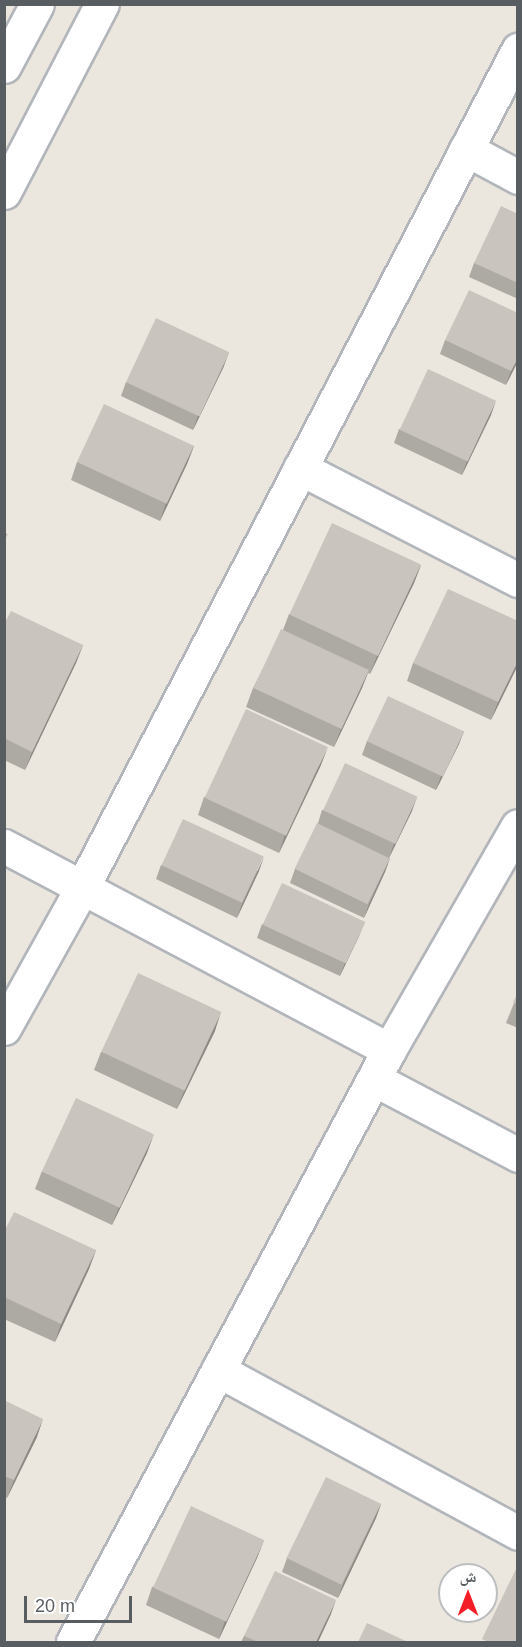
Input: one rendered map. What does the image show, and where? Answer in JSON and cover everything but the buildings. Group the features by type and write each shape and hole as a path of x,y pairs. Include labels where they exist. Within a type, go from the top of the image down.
{"street":[{"path":"4,66 37,4"},
{"path":"4,192 102,4"},
{"path":"4,1028 82,888 518,50"},
{"path":"466,149 518,177"},
{"path":"300,468 518,579"},
{"path":"73,1642 389,1050 518,826"},
{"path":"4,846 389,1050"},
{"path":"374,1079 518,1155"},
{"path":"218,1370 518,1533"}]}
